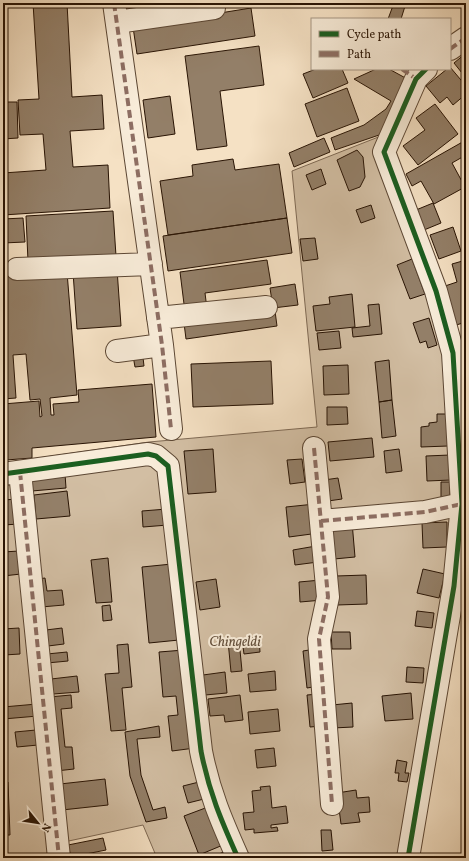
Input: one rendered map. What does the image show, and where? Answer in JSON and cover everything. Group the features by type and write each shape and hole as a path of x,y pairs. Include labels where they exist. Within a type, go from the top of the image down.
{"street":[{"path":"171,429 162,345 115,12 214,8"},
{"path":"451,48 466,38"},
{"path":"408,858 454,586 462,504 453,353 436,291 384,152 414,72"},
{"path":"17,269 151,264"},
{"path":"158,318 266,307"},
{"path":"117,351 162,345"},
{"path":"314,448 328,597 319,639 332,804"},
{"path":"60,858 11,473 148,454 156,456 168,466 201,751 206,777 219,817 238,858"},
{"path":"321,521 425,512 462,504"}],"green space":[{"name":"Chingeldi","path":"386,134 441,333 457,466 454,586 406,858 157,858 143,825 64,842 57,858 3,858 3,463 149,442 317,427 292,171"}],"building":[{"path":"33,3 67,3 72,97 102,95 104,129 70,131 73,167 108,165 110,208 3,215 3,173 46,170 43,134 20,135 18,100 39,99"},
{"path":"121,3 172,3 122,11"},
{"path":"394,3 406,3 401,18 388,18"},
{"path":"251,8 255,36 137,54 133,27"},
{"path":"259,46 264,85 220,91 227,146 197,150 185,56"},
{"path":"466,53 466,78 454,63"},
{"path":"451,68 466,86 466,94 453,105 447,97 440,103 426,86 446,70 451,70"},
{"path":"313,70 342,70 348,83 313,98 303,74"},
{"path":"374,70 391,70 411,81 385,133 335,150 331,138 364,125 386,109 391,101 354,79"},
{"path":"347,88 359,121 317,137 305,104"},
{"path":"170,96 175,134 148,138 143,100"},
{"path":"3,102 17,102 18,138 3,139"},
{"path":"435,104 458,134 418,165 403,146 425,130 416,118"},
{"path":"324,138 330,152 294,167 289,153"},
{"path":"466,140 466,155 452,163 465,187 434,204 421,181 412,186 406,174"},
{"path":"357,150 363,157 365,177 360,187 349,191 337,160"},
{"path":"233,159 235,170 279,164 287,218 168,235 160,181 193,176 192,165"},
{"path":"321,169 326,184 312,190 306,175"},
{"path":"433,203 441,223 424,230 416,210"},
{"path":"371,205 375,218 361,223 356,210"},
{"path":"113,211 116,256 28,261 26,216"},
{"path":"23,218 25,242 3,243 3,219"},
{"path":"287,218 292,253 168,271 163,236"},
{"path":"453,227 461,251 439,259 430,235"},
{"path":"315,238 318,259 303,261 300,239"},
{"path":"412,259 425,294 410,299 397,265"},
{"path":"267,260 271,284 205,293 207,309 185,312 180,272"},
{"path":"466,260 466,322 453,326 442,287 457,282 452,264"},
{"path":"117,269 121,326 77,329 73,272"},
{"path":"67,272 77,395 50,398 51,415 54,415 53,404 79,402 78,390 152,384 156,437 32,448 32,458 6,460 3,404 39,401 40,417 42,416 40,399 30,400 26,354 13,355 16,398 3,399 3,277"},
{"path":"295,284 298,305 273,308 270,288"},
{"path":"352,294 355,327 316,331 313,306 330,304 329,297"},
{"path":"379,304 382,334 353,337 352,328 370,326 368,305"},
{"path":"275,311 277,326 186,339 184,323"},
{"path":"429,318 437,345 428,348 426,341 420,343 413,323"},
{"path":"339,331 341,348 319,350 317,333"},
{"path":"142,349 144,366 135,367 132,350"},
{"path":"389,360 392,400 379,402 375,362"},
{"path":"271,361 273,404 193,407 191,364"},
{"path":"348,365 349,394 324,395 323,366"},
{"path":"392,400 396,436 382,438 379,402"},
{"path":"327,407 347,407 348,424 327,425"},
{"path":"437,414 447,414 448,446 421,447 421,427 429,426 429,423 437,422"},
{"path":"372,438 374,457 330,461 328,442"},
{"path":"213,449 216,492 188,494 184,451"},
{"path":"399,449 402,471 386,473 384,451"},
{"path":"450,455 451,480 427,481 426,456"},
{"path":"302,459 305,482 290,484 287,460"},
{"path":"65,474 66,488 32,491 31,477"},
{"path":"338,478 342,499 328,501 324,480"},
{"path":"441,482 450,482 450,503 441,502"},
{"path":"67,491 70,516 36,519 34,495"},
{"path":"18,499 19,524 3,525 3,500"},
{"path":"315,504 319,533 289,537 286,507"},
{"path":"167,509 168,525 143,527 142,511"},
{"path":"352,522 355,557 334,559 330,524"},
{"path":"447,522 447,547 423,548 422,523"},
{"path":"316,546 318,562 295,565 293,550"},
{"path":"19,551 21,574 3,576 3,552"},
{"path":"108,558 112,602 96,603 91,560"},
{"path":"172,564 179,640 149,643 142,567"},
{"path":"423,569 445,574 439,598 417,593"},
{"path":"366,575 367,604 337,605 336,576"},
{"path":"45,578 47,591 62,590 64,605 41,607 38,579"},
{"path":"216,579 220,607 200,610 196,582"},
{"path":"321,580 323,600 300,602 299,582"},
{"path":"110,605 112,620 103,621 102,606"},
{"path":"417,611 434,613 432,628 415,626"},
{"path":"19,628 20,654 4,655 3,629"},
{"path":"62,628 64,644 48,646 46,630"},
{"path":"331,632 350,632 351,649 332,649"},
{"path":"259,637 260,652 244,654 242,639"},
{"path":"239,640 242,671 231,672 228,641"},
{"path":"128,644 132,687 122,688 126,730 111,731 105,674 119,673 117,645"},
{"path":"315,649 319,686 307,688 303,651"},
{"path":"184,650 195,748 172,751 168,716 178,715 176,696 163,697 159,652"},
{"path":"67,652 68,661 47,663 47,654"},
{"path":"407,667 424,668 423,683 406,682"},
{"path":"275,671 276,690 250,692 248,674"},
{"path":"225,672 227,693 205,695 203,675"},
{"path":"3,674 7,704 3,705"},
{"path":"77,676 79,692 53,694 51,679"},
{"path":"411,693 413,719 385,721 382,696"},
{"path":"319,694 322,726 310,727 307,695"},
{"path":"71,695 72,708 61,709 65,747 72,747 74,769 56,771 49,697"},
{"path":"240,695 243,720 225,722 224,715 210,716 208,699"},
{"path":"352,703 353,727 333,728 332,705"},
{"path":"37,704 38,716 3,719 3,707"},
{"path":"278,709 280,731 250,734 248,712"},
{"path":"159,726 160,737 137,739 141,775 153,810 165,807 167,818 146,822 130,776 125,732"},
{"path":"36,730 38,745 17,747 15,732"},
{"path":"274,748 276,766 257,768 255,750"},
{"path":"397,760 407,762 405,773 409,773 407,782 398,781 399,773 395,773"},
{"path":"105,779 108,805 62,810 60,784"},
{"path":"203,781 208,798 188,803 183,786"},
{"path":"3,782 8,782 10,835 3,835"},
{"path":"270,786 272,808 286,806 288,823 271,825 271,828 277,827 278,831 254,833 254,829 245,830 243,813 254,812 252,791 261,790 260,787"},
{"path":"356,790 357,798 369,797 370,812 358,813 360,822 341,824 337,793"},
{"path":"208,807 223,845 199,855 184,816"},
{"path":"321,830 331,830 333,850 322,851"},
{"path":"103,838 106,850 71,857 68,845"},
{"path":"224,852 226,858 208,858"}],"marked path":[{"path":"114,3 162,345 171,429"},
{"path":"451,48 466,38"},
{"path":"403,70 416,79"},
{"path":"314,448 328,597 319,639 332,804"},
{"path":"20,472 59,858"},
{"path":"321,521 425,512 462,504"}],"cycle path":[{"path":"408,858 454,586 462,504 453,353 436,291 384,152 416,79 425,70"},
{"path":"3,474 148,454 156,456 168,466 201,751 216,806 238,858"}]}
